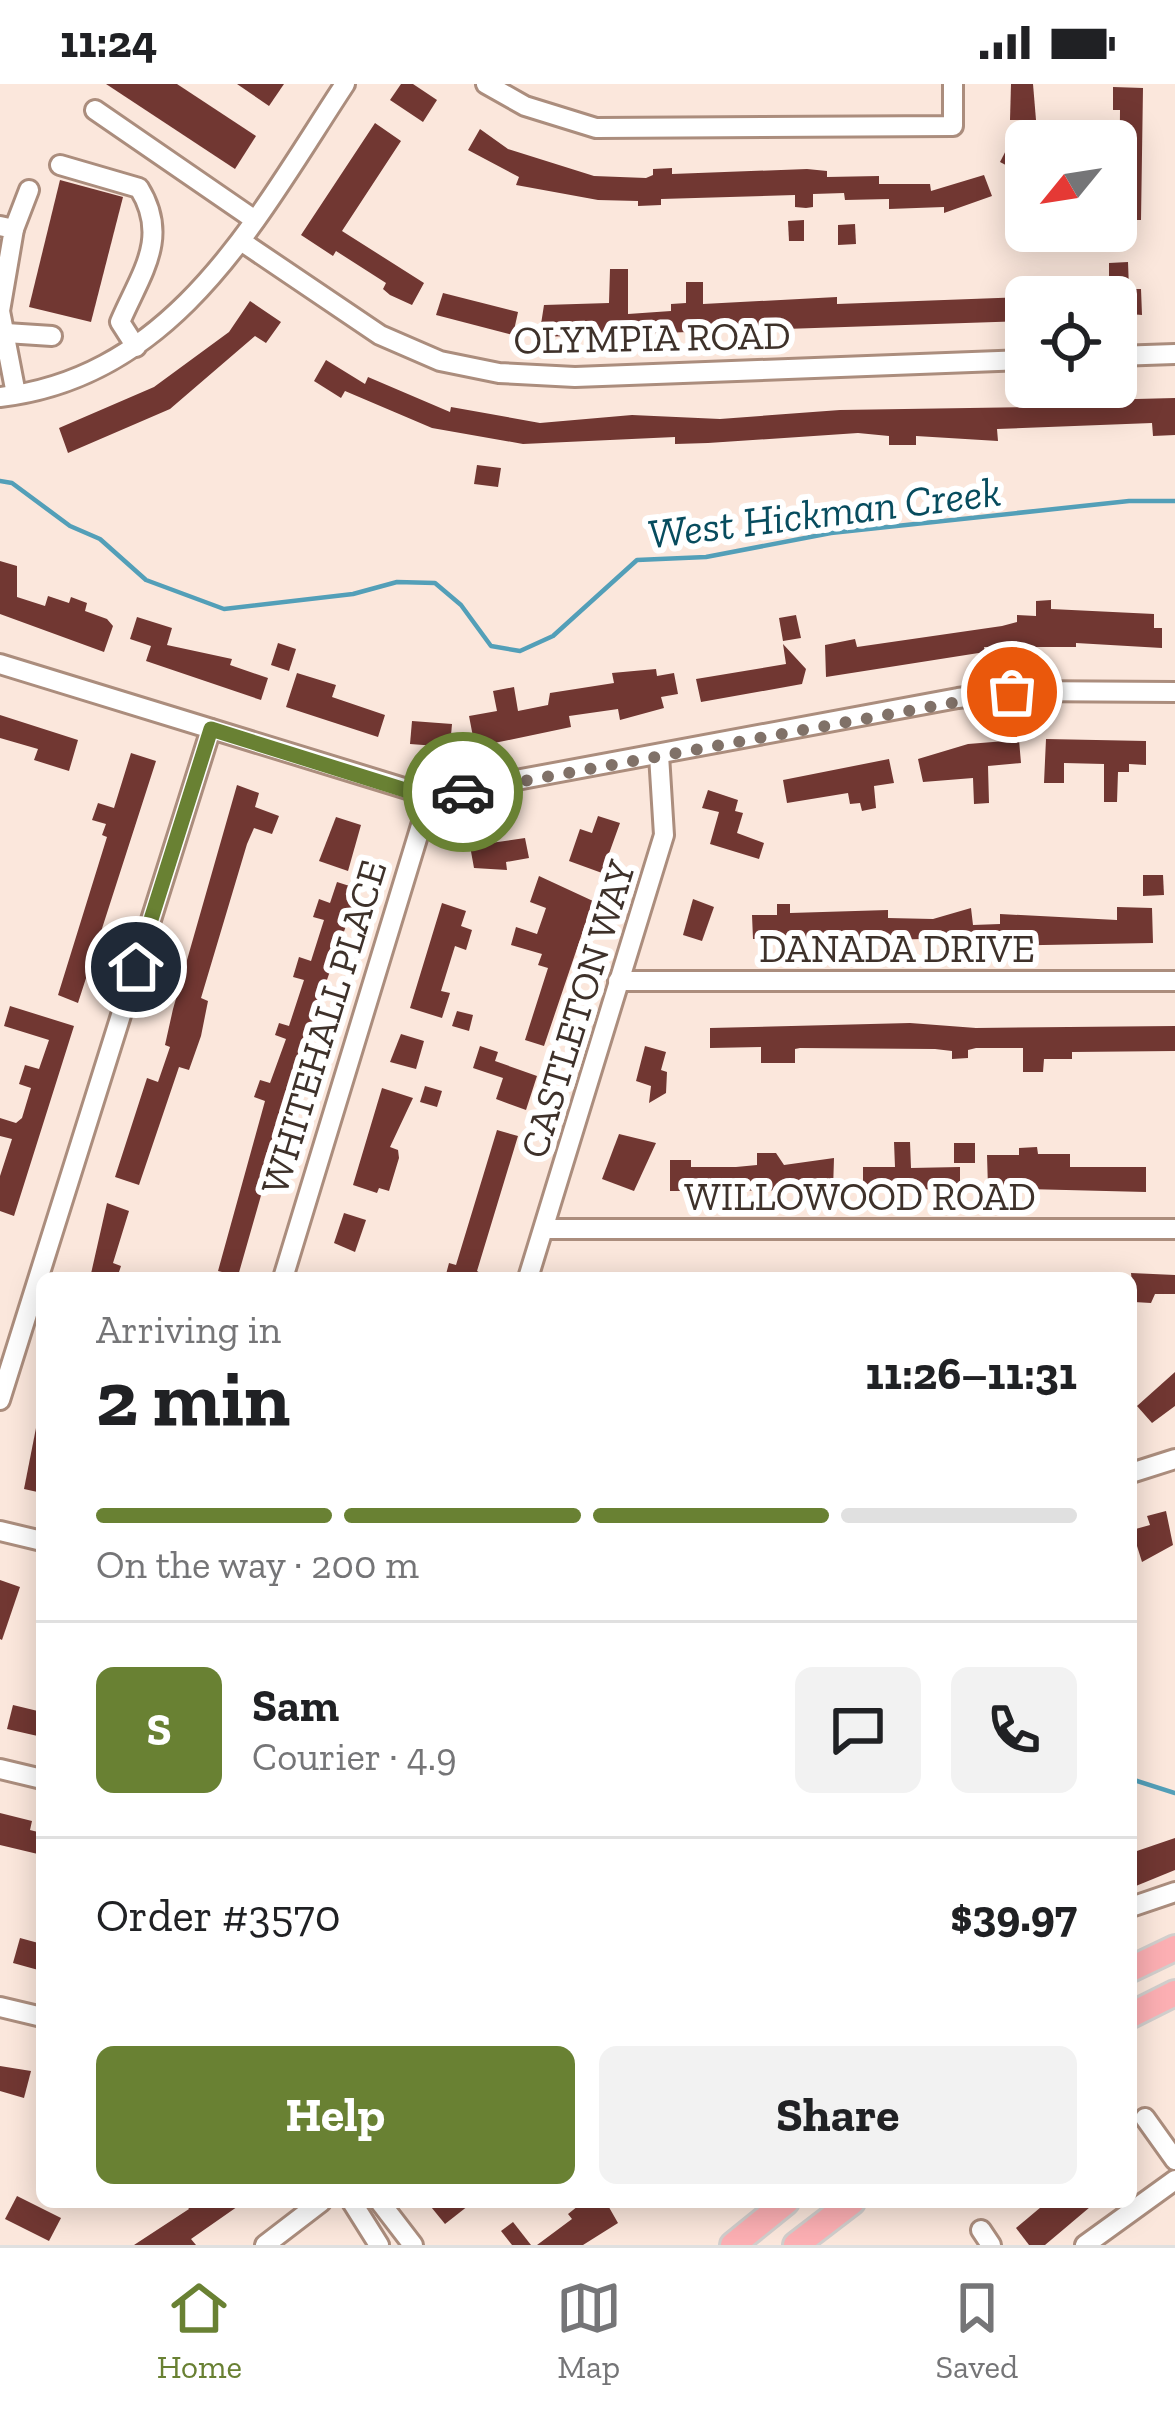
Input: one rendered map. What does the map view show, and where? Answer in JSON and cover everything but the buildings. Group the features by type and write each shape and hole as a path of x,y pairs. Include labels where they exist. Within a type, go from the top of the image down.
{"main road":[{"path":"1137,1967 1173,1954"},
{"path":"1137,2011 1175,1993"},
{"path":"738,2243 780,2208"},
{"path":"796,2245 844,2208"}],"street":[{"path":"28,190 7,228 0,311 6,333 8,396 64,382 136,347 188,305 241,242 345,84"},
{"path":"486,84 566,122 632,131 953,126 953,84"},
{"path":"95,110 256,220"},
{"path":"61,165 139,188 154,214 151,249 120,322 136,347"},
{"name":"OLYMPIA ROAD","path":"241,242 380,335 440,362 500,373 575,377 1005,361"},
{"path":"6,333 52,336"},
{"path":"1137,355 1175,354"},
{"path":"0,664 430,796 958,698 1012,692 1175,692"},
{"path":"40,1272 211,729"},
{"name":"CASTLETON WAY","path":"530,1272 664,835 659,755"},
{"name":"WHITEHALL PLACE","path":"285,1272 430,796"},
{"name":"DANADA DRIVE","path":"618,981 1175,981"},
{"name":"WILLOWOOD ROAD","path":"545,1229 1175,1229"},
{"path":"0,1400 36,1286"},
{"path":"1137,1471 1175,1459"},
{"path":"0,1531 36,1540"},
{"path":"0,1769 36,1778"},
{"path":"1137,1905 1175,1892"},
{"path":"0,2007 36,2016"},
{"path":"1145,2118 1175,2160"},
{"path":"1090,2243 1175,2180"},
{"path":"265,2245 313,2208"},
{"path":"356,2208 379,2245"},
{"path":"385,2208 413,2245"}],"waterway":[{"name":"West Hickman Creek","path":"0,481 12,483 70,526 100,539 146,580 224,609 353,594 397,582 435,583 461,605 491,646 520,651 553,636 637,560 706,557 831,533 1129,501 1175,501"},
{"path":"1137,1781 1175,1793"}],"way so far":[{"path":"463,792 958,698 1012,692"}],"route":[{"path":"136,967 211,729 405,790 430,796 463,792"}]}
